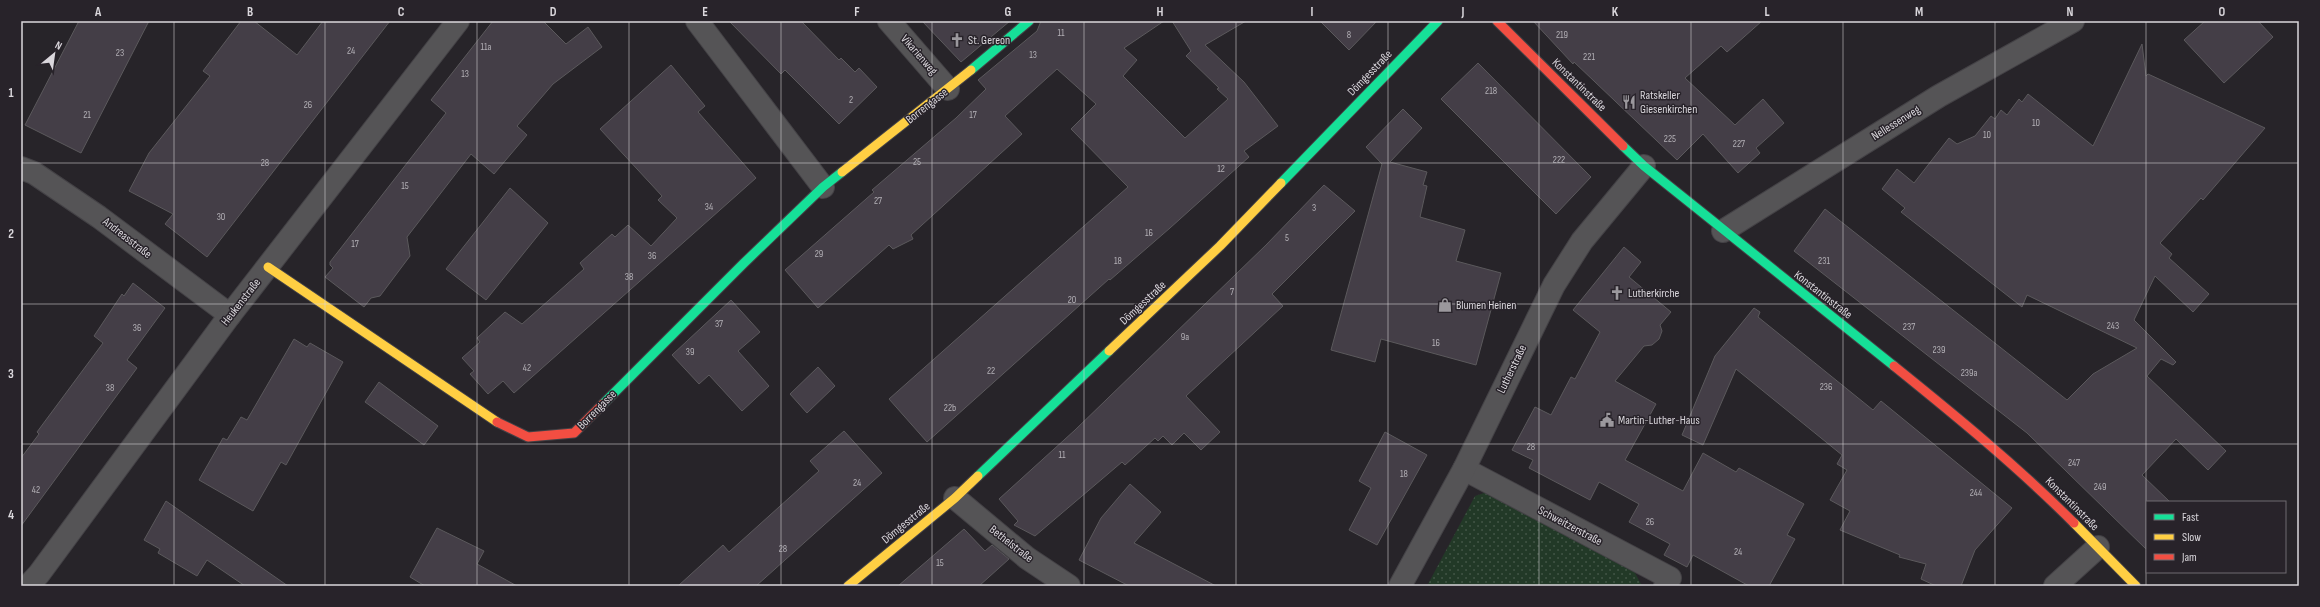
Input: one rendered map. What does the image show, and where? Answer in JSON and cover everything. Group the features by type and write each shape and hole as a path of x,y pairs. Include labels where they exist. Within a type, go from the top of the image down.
{"street":[{"name":"Heukenstraße","path":"28,586 39,574 230,315 268,268 458,21"},
{"path":"697,21 823,187"},
{"name":"Vikarienweg","path":"889,21 948,89"},
{"name":"Borrengasse","path":"268,268 488,418 528,438 574,433 744,263 823,187 948,89 1029,21"},
{"name":"Dömgesstraße","path":"848,586 955,498 1220,246 1438,21"},
{"name":"Konstantinstraße","path":"1497,21 1644,166 1979,434 2041,490 2136,586"},
{"name":"Nellessenweg","path":"1724,231 1939,96 2073,21"},
{"name":"Lutherstraße","path":"1400,586 1464,469 1554,285 1582,241 1644,166"},
{"name":"Andreasstraße","path":"21,168 34,173 99,217 230,315"},
{"name":"Schweitzerstraße","path":"1464,469 1670,578 1665,586"},
{"name":"Bethelstraße","path":"955,498 1027,558 1069,586"},
{"path":"2055,586 2098,547"}],"green space":[{"path":"1487,492 1634,571 1642,586 1427,586 1475,496"}],"building":[{"path":"79,21 149,21 81,153 25,125"},
{"path":"241,21 254,21 297,55 323,21 390,21 207,257 165,224 173,214 129,191 149,153 210,76 203,71"},
{"path":"493,21 543,21 566,44 588,27 602,47 553,84 517,126 527,135 494,174 471,154 407,237 410,256 380,296 371,298 364,307 325,277 333,268 330,265 330,262 446,113 431,100"},
{"path":"729,21 801,21 839,60 841,58 855,72 859,68 877,87 839,124 785,70 781,74"},
{"name":"St. Gereon","path":"922,21 1010,21 961,62"},
{"path":"1041,21 1164,21 1124,48 1137,60 1123,76 1185,138 1228,99 1217,89 1219,88 1186,56 1191,51 1172,21 1246,21 1205,45 1244,82 1278,126 1244,151 1249,157 1170,228 1110,280 1109,279 927,442 889,399 1128,187 1071,129 1096,104 1057,69 1005,116 1022,134 911,235 913,239 893,249 889,245 818,308 785,270 874,192 872,190 956,118 986,89 978,80 1037,31"},
{"path":"1320,21 1377,21 1349,50"},
{"path":"1533,21 1762,21 1727,52 1721,46 1685,78 1735,125 1763,99 1784,123 1756,148 1760,153 1738,173 1703,134 1677,160 1574,62 1573,64"},
{"path":"2205,21 2258,21 2273,37 2224,83 2184,40"},
{"path":"2142,44 2146,76 2148,74 2265,128 2203,200 2201,198 2160,243 2172,254 2169,258 2209,294 2193,312 2155,276 2134,320 2176,362 2173,365 2161,359 2147,376 2226,451 2208,470 2176,439 2142,475 2169,501 2146,501 2146,549 2027,433 1794,251 1825,209 2067,400 2093,374 2137,348 2027,295 2022,307 1901,212 1905,208 1882,189 1897,169 1914,183 1949,138 1957,144 1975,136 1991,116 1995,119 2001,110 2007,115 2019,99 2022,102 2028,94 2093,146"},
{"path":"1478,63 1591,177 1556,214 1441,99"},
{"path":"671,65 705,106 698,112 756,178 514,393 503,381 488,394 470,374 474,371 462,358 480,342 477,338 505,312 522,324 584,269 580,263 612,234 615,237 628,225 651,246 677,218 658,200 662,196 600,129"},
{"path":"1403,109 1422,128 1390,162 1427,172 1423,185 1427,186 1420,217 1465,230 1456,261 1501,273 1476,365 1381,339 1375,362 1331,350 1382,164 1366,147"},
{"path":"1324,185 1355,211 1272,294 1283,306 1186,396 1220,432 1201,450 1184,433 1172,445 1163,436 1158,441 1155,438 1125,465 1122,462 1035,536 1014,525 1018,521 999,499 1075,430 1266,245"},
{"path":"510,188 548,223 486,300 446,269"},
{"path":"1624,247 1641,262 1629,277 1671,312 1660,325 1662,331 1659,339 1652,345 1644,346 1615,381 1656,404 1625,460 1683,491 1703,453 1736,472 1739,468 1804,504 1787,535 1795,539 1769,586 1749,586 1693,555 1687,567 1664,555 1670,544 1629,522 1639,504 1599,482 1590,500 1529,468 1533,460 1512,450 1535,407 1551,415 1571,377 1575,379 1600,332 1573,310"},
{"path":"133,283 165,308 127,360 137,368 21,526 21,458 39,434 37,432 103,343 94,336 122,294 124,296"},
{"path":"731,300 760,332 738,351 769,386 742,411 709,375 699,384 672,355"},
{"path":"1754,308 1760,312 1758,317 1873,410 1881,401 2012,508 1975,550 1961,586 1936,586 1921,579 1926,564 1899,557 1900,555 1840,530 1850,511 1830,500 1847,470 1837,464 1842,455 1736,369 1703,445 1682,435 1715,356"},
{"path":"294,339 307,347 310,343 343,362 286,465 281,462 253,511 199,480 223,438 227,440 241,417 247,420"},
{"path":"818,367 835,386 807,413 790,394"},
{"path":"379,382 438,426 424,445 365,402"},
{"path":"844,431 882,473 756,586 678,586 723,545 729,552 819,471 810,461"},
{"path":"1385,432 1427,455 1377,545 1349,530 1371,488 1359,481"},
{"path":"1130,484 1161,512 1134,543 1216,586 1129,586 1079,560 1101,518"},
{"path":"166,501 288,586 245,586 207,560 197,576 158,553 160,549 144,540"},
{"path":"437,528 484,551 477,564 517,586 425,586 410,577"},
{"path":"964,529 985,551 992,545 1009,559 979,586 898,586"}],"traffic: fast":[{"path":"971,70 1029,21"},
{"path":"1281,183 1438,21"},
{"path":"1623,146 1644,166 1894,366"},
{"path":"603,404 744,263 823,187 842,172"},
{"path":"978,476 1109,351"}],"traffic: slow":[{"path":"842,172 971,70"},
{"path":"1109,351 1220,246 1281,183"},
{"path":"268,267 497,422"},
{"path":"848,586 955,498 978,476"},
{"path":"2074,523 2136,586"}],"traffic: jam":[{"path":"1497,21 1623,146"},
{"path":"1894,366 2008,461 2074,523"},
{"path":"497,422 528,437 574,433 603,404"}],"place":[{"name":"St. Gereon","path":"957,40"},
{"name":"Ratskeller Giesenkirchen","path":"1629,102"},
{"name":"Lutherkirche","path":"1617,293"},
{"name":"Blumen Heinen","path":"1445,305"},
{"name":"Martin-Luther-Haus","path":"1607,420"}]}
